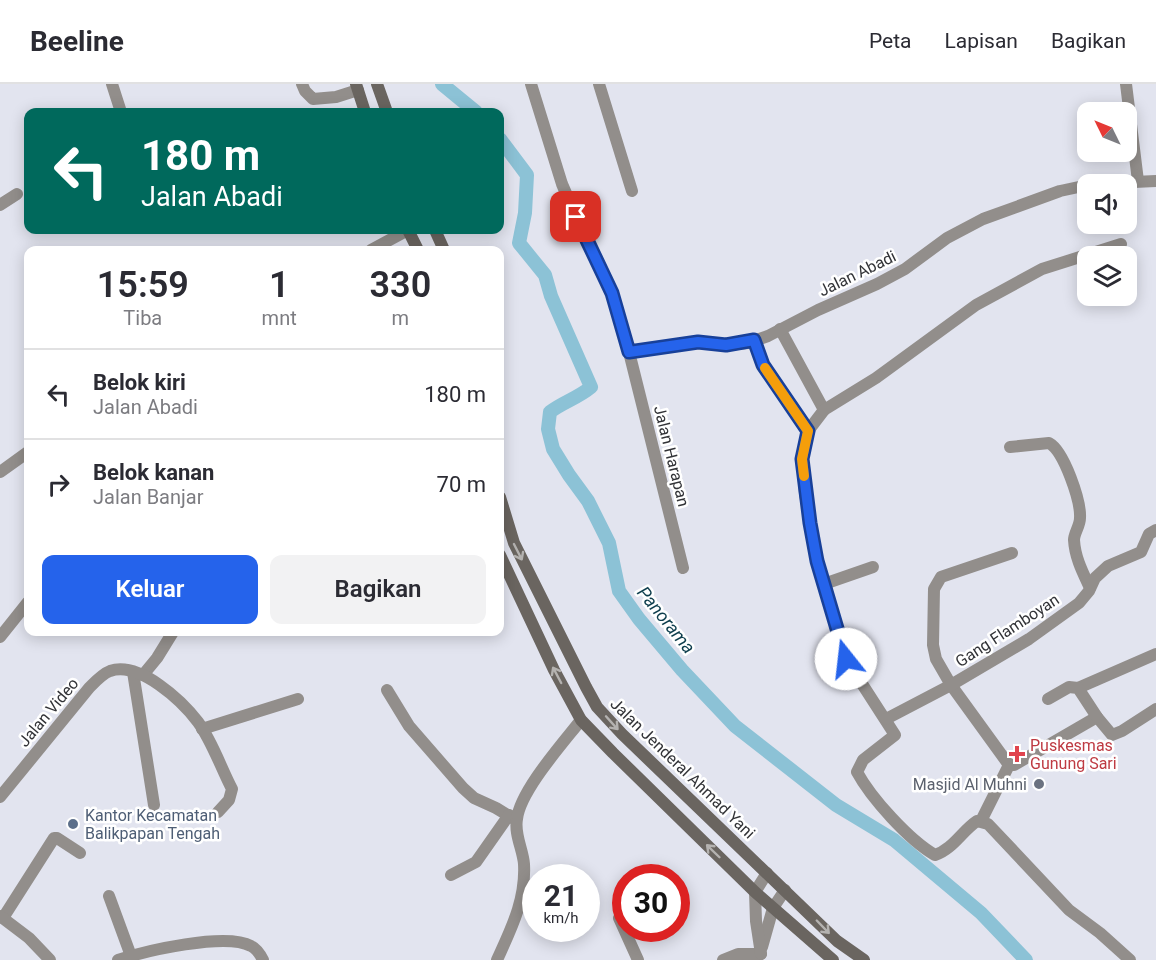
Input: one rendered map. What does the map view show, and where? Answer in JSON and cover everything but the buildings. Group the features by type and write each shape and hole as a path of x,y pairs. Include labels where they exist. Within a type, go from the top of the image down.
{"main road":[{"path":"377,84 386,108"},
{"path":"357,87 364,108"},
{"name":"Jalan Jenderal Ahmad Yani","path":"504,510 514,543 597,706 622,734 837,941 864,960"},
{"path":"504,563 581,720 755,892 833,960"}],"street":[{"path":"112,84 120,108"},
{"path":"302,84 313,99 336,97 357,87"},
{"name":"Jalan Harapan","path":"531,84 562,184 612,293 683,568"},
{"path":"599,84 632,191"},
{"path":"1126,84 1138,181"},
{"name":"Jalan Abadi","path":"1138,181 1156,181"},
{"name":"Jalan Abadi","path":"629,352 698,342 726,345 754,340 877,284 905,269 947,238 983,219 1060,191 1077,187"},
{"path":"0,205 16,194"},
{"path":"378,246 401,234"},
{"path":"1121,244 1042,269 976,305 876,378 824,411 808,431 802,459 805,494 817,561 846,659 895,735 863,760 857,772 867,790 922,848 935,855 953,844 977,820 988,824 1069,910 1100,933 1130,960"},
{"path":"780,329 824,411"},
{"path":"754,340 763,365 808,431"},
{"path":"1010,447 1049,443 1062,457 1080,516 1074,536 1076,552 1090,588"},
{"path":"0,472 24,455"},
{"name":"Gang Flamboyan","path":"886,719 951,685 1029,639 1079,603 1095,578 1108,566 1141,552 1149,534 1156,530"},
{"path":"1009,765 951,685 936,659 933,645 936,583 940,577 1012,553"},
{"path":"824,584 873,567"},
{"path":"0,637 24,607"},
{"path":"138,673 157,658 171,636"},
{"path":"1048,699 1069,687 1078,688 1156,654"},
{"name":"Jalan Video","path":"0,797 73,706 100,677 114,670 138,673"},
{"path":"138,673 171,692 199,723 232,789 229,800 218,812"},
{"path":"138,673 154,805"},
{"path":"1078,688 1112,735 1122,731 1156,708"},
{"path":"387,690 409,726 463,788 474,798 513,818 524,863 524,890 518,904 515,923 497,960"},
{"path":"202,729 298,699"},
{"path":"1009,765 1014,765 1097,717"},
{"path":"451,875 476,862 513,818 534,783 581,720"},
{"path":"981,821 1009,765"},
{"path":"50,960 29,938 2,917 54,838 80,853"},
{"path":"761,957 755,892 767,873"},
{"path":"761,957 773,908 785,890"},
{"path":"109,896 124,958 194,942 228,942 248,944 259,953 263,960"},
{"path":"630,942 638,960"},
{"path":"723,960 738,954 761,957"}],"waterway":[{"name":"Panorama","path":"442,84 471,108"},
{"name":"Panorama","path":"504,144 527,175 525,213 519,243 545,275 551,296 591,387 550,412 548,429 553,449 588,501 609,543 619,591 639,619 682,670 735,726 836,805 894,840 981,913 1026,960"}],"slow traffic":[{"path":"765,368 808,431 802,459 804,476"}],"place":[{"name":"Puskesmas Gunung Sari","path":"1017,754"},
{"name":"Masjid Al Muhni","path":"1039,784"},
{"name":"Kantor Kecamatan Balikpapan Tengah","path":"73,824"}],"route":[{"path":"576,217 612,293 629,352 665,345 698,342 726,345 748,343 754,340 763,365 808,431 802,459 805,494 817,561 846,659"}]}
